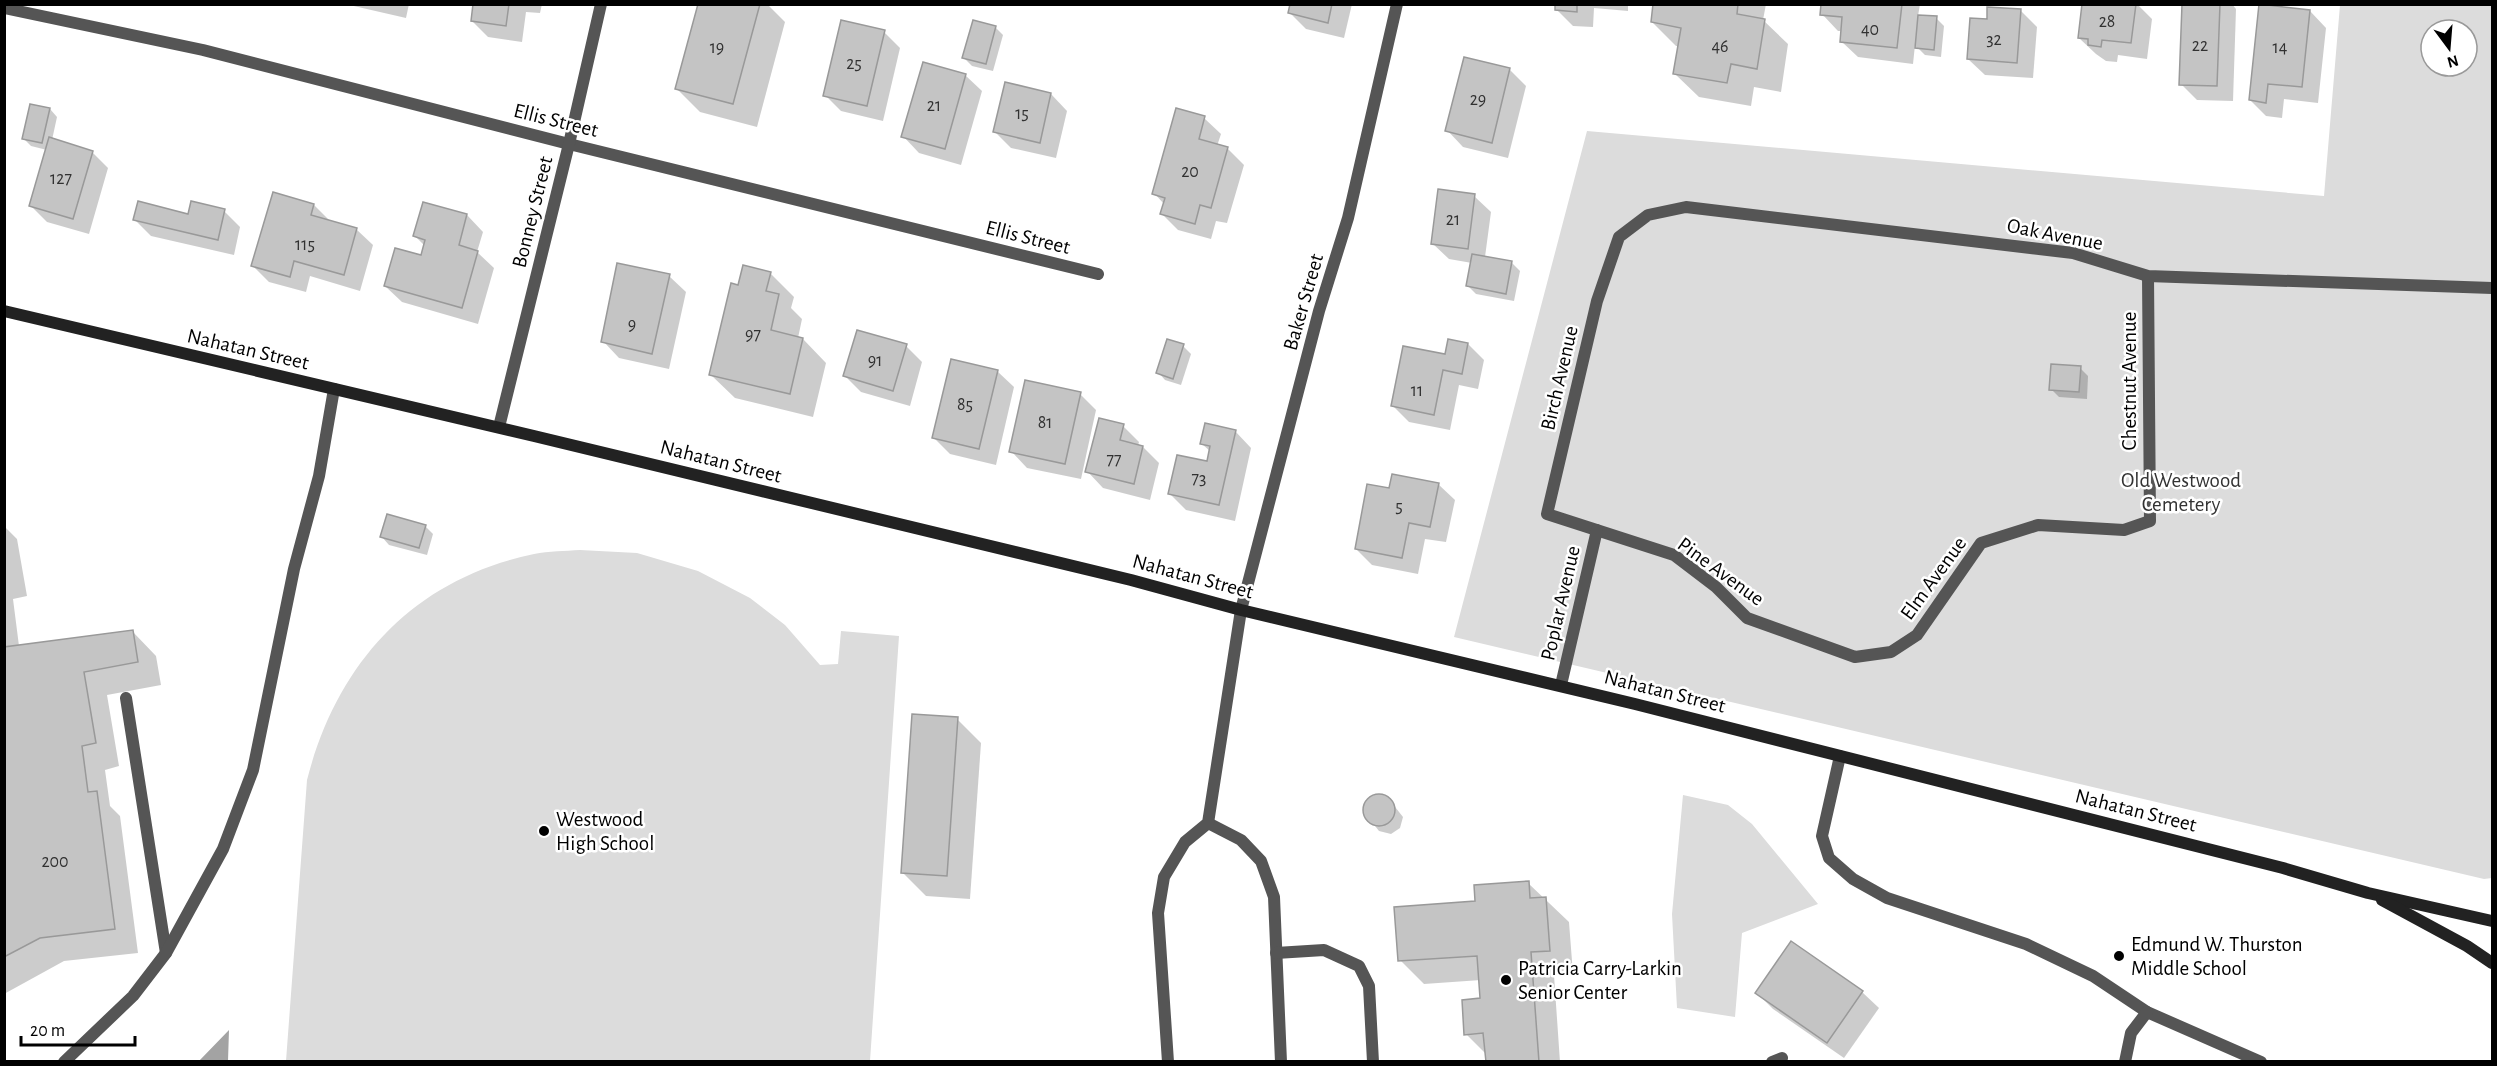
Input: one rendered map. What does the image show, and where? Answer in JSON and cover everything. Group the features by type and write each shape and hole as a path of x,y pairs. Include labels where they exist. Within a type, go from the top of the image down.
{"main road":[{"name":"Nahatan Street","path":"4,311 499,427 1120,578 1241,610 1561,686 2272,865 2368,893 2493,921"},
{"name":"Nahatan Street","path":"2368,893 2467,946 2493,963"}],"street":[{"name":"Bonney Street","path":"499,427 601,4"},
{"name":"Baker Street","path":"1208,823 1241,610 1319,311 1348,218 1397,4"},
{"name":"Ellis Street","path":"4,8 203,50 569,144 1098,274"},
{"name":"Oak Avenue","path":"1648,214 1686,207 1979,240 2073,253 2148,276 2493,288"},
{"name":"Birch Avenue","path":"1598,530 1547,514 1597,300 1619,237 1648,214"},
{"name":"Chestnut Avenue","path":"2148,276 2150,521"},
{"path":"64,1062 133,996 166,953 223,849 253,770 294,569 319,476 334,389"},
{"name":"Elm Avenue","path":"1855,657 1891,652 1917,635 1981,543 2038,525 2124,531 2150,521"},
{"name":"Pine Avenue","path":"1598,530 1674,555 1716,587 1747,618 1855,657"},
{"name":"Poplar Avenue","path":"1561,686 1598,530"},
{"path":"126,698 166,953"},
{"path":"1840,756 1822,836 1829,858 1853,879 1887,898 2026,944 2093,976 2147,1012 2261,1062"},
{"path":"1168,1062 1158,913 1164,877 1185,842 1208,823 1241,840 1261,861 1274,897 1281,1062"},
{"path":"1276,953 1324,951 1359,966 1369,986 1373,1062"},
{"path":"2125,1062 2131,1034 2147,1012"}],"green space":[{"name":"Old Westwood Cemetery","path":"2340,5 2492,5 2492,878 2484,879 1454,637 1587,131 2324,196"},
{"path":"580,550 637,553 698,571 750,598 785,625 820,665 838,664 841,631 899,636 870,1061 286,1061 307,780 320,738 338,699 360,664 386,632 417,606 452,583 491,566 534,554"},
{"path":"1683,795 1728,805 1752,824 1818,904 1742,933 1735,1017 1677,1008 1672,914"}],"shaded area":[{"path":"229,1030 228,1061 199,1061"}],"building":[{"path":"473,4 509,4 506,26 471,21"},
{"path":"698,4 760,4 733,104 675,89"},
{"path":"1290,4 1332,4 1328,23 1288,13"},
{"path":"1555,4 1577,4 1577,12 1555,10"},
{"path":"1653,4 1738,4 1737,14 1765,19 1757,69 1731,64 1727,83 1673,74 1681,28 1651,22"},
{"path":"1821,4 1902,4 1897,48 1840,42 1842,17 1820,15"},
{"path":"2082,4 2136,4 2131,43 2102,40 2101,47 2088,45 2088,39 2078,38"},
{"path":"2182,4 2220,4 2217,86 2179,85"},
{"path":"2259,4 2310,10 2302,87 2268,84 2266,103 2249,100"},
{"path":"1987,7 2021,9 2017,63 1967,59 1970,18 1987,19"},
{"path":"1918,15 1937,16 1934,50 1915,48"},
{"path":"841,20 885,30 867,106 823,96"},
{"path":"973,20 996,26 986,64 962,58"},
{"path":"1464,57 1510,68 1492,143 1445,131"},
{"path":"923,62 966,74 945,149 901,137"},
{"path":"1005,82 1051,93 1040,143 993,132"},
{"path":"30,104 50,108 42,143 22,139"},
{"path":"1176,108 1205,116 1199,139 1228,147 1211,208 1200,205 1195,224 1160,214 1165,198 1152,194"},
{"path":"49,137 93,151 73,219 29,206"},
{"path":"1438,189 1475,194 1468,249 1431,244"},
{"path":"273,192 314,204 311,215 357,228 344,275 294,261 290,277 251,266"},
{"path":"138,201 188,214 191,201 225,209 218,240 133,220"},
{"path":"423,202 467,214 459,245 478,251 462,308 384,286 395,248 421,255 425,240 413,236"},
{"path":"1472,254 1512,261 1506,294 1466,286"},
{"path":"617,263 670,274 652,354 601,342"},
{"path":"743,265 771,272 766,291 779,294 771,330 803,338 790,394 709,375 731,283 738,285"},
{"path":"857,330 907,344 893,391 843,376"},
{"path":"1167,339 1184,344 1173,379 1156,373"},
{"path":"1448,339 1468,343 1462,374 1443,370 1434,415 1391,406 1403,346 1445,354"},
{"path":"951,359 998,370 979,449 932,438"},
{"path":"2051,364 2081,366 2079,392 2049,390"},
{"path":"1025,380 1081,392 1065,464 1009,452"},
{"path":"1099,418 1124,424 1120,440 1143,446 1134,484 1085,472"},
{"path":"1205,423 1236,430 1219,505 1168,494 1177,455 1207,461 1210,446 1200,444"},
{"path":"1392,474 1439,483 1430,527 1409,523 1402,558 1355,549 1367,484 1389,488"},
{"path":"387,514 426,525 419,548 380,537"},
{"path":"133,630 138,662 84,672 96,743 82,746 88,792 97,791 115,929 40,938 4,957 4,647"},
{"path":"912,714 958,717 947,876 901,873"},
{"path":"1379,794 1391,798 1395,810 1391,822 1379,826 1367,822 1363,810 1367,798"},
{"name":"Patricia Carry-Larkin Senior Center","path":"1529,881 1530,898 1546,897 1550,951 1531,952 1539,1062 1486,1062 1483,1033 1464,1035 1462,1000 1480,998 1477,956 1398,961 1394,907 1475,901 1474,885"},
{"path":"1791,941 1863,991 1827,1043 1755,993"}],"place":[{"name":"Westwood High School","path":"544,831"},
{"name":"Edmund W. Thurston Middle School","path":"2119,956"},
{"name":"Patricia Carry-Larkin Senior Center","path":"1506,980"}]}
